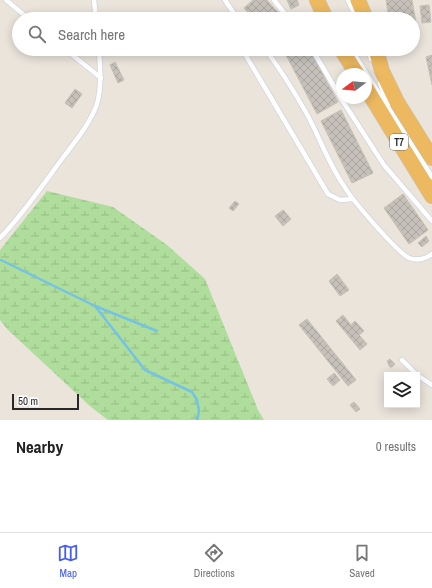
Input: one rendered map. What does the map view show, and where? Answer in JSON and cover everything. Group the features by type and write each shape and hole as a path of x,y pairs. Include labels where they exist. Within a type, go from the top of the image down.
{"highway":[{"path":"317,0 323,12"},
{"path":"358,0 363,12"},
{"path":"345,56 353,68"},
{"name":"T7","path":"375,56 391,91 425,143 432,158"},
{"name":"T7","path":"372,98 432,196"}],"lane":[{"path":"6,0 21,12"},
{"path":"94,0 95,12"},
{"path":"225,0 232,12"},
{"path":"274,0 283,12"},
{"path":"348,0 354,12"},
{"path":"74,56 101,78"},
{"path":"0,238 34,197 89,123 97,102 101,78 99,56"},
{"path":"246,56 326,191 334,198 340,200 353,199"},
{"path":"271,56 308,116 336,174 353,199 390,240 409,258 419,260 432,254"},
{"path":"316,56 342,100 384,165 432,221"},
{"path":"355,56 432,177"},
{"path":"378,80 400,126"},
{"path":"402,360 417,375 432,385"}],"green space":[{"path":"47,191 113,207 167,245 205,279 258,410 264,420 108,420 91,407 8,330 0,320 0,250"}],"building":[{"path":"253,0 267,0 278,12 248,12 244,8"},
{"path":"287,0 297,0 299,5 291,9"},
{"path":"386,0 412,0 414,12 388,12"},
{"path":"429,5 431,22 422,23 420,6"},
{"path":"432,55 432,85 426,57"},
{"path":"287,56 313,56 336,98 336,103 317,114"},
{"path":"115,62 124,80 118,83 110,65"},
{"path":"75,89 82,94 72,108 65,103"},
{"path":"341,110 373,173 352,183 321,121"},
{"path":"403,194 428,230 409,244 384,208"},
{"path":"235,201 239,204 233,211 229,208"},
{"path":"283,210 291,219 283,226 275,216"},
{"path":"426,236 429,241 422,247 418,243"},
{"path":"337,274 349,290 340,296 329,281"},
{"path":"343,315 351,325 355,321 364,331 359,335 367,344 360,350 336,321"},
{"path":"307,319 356,380 348,386 299,325"},
{"path":"390,359 395,364 392,367 390,367 387,361"},
{"path":"334,373 340,380 333,386 327,379"},
{"path":"354,402 360,409 356,412 350,405"}],"waterway":[{"path":"1,260 95,306 157,331"},
{"path":"95,306 145,370 192,392 197,400 199,411 197,420"}]}
